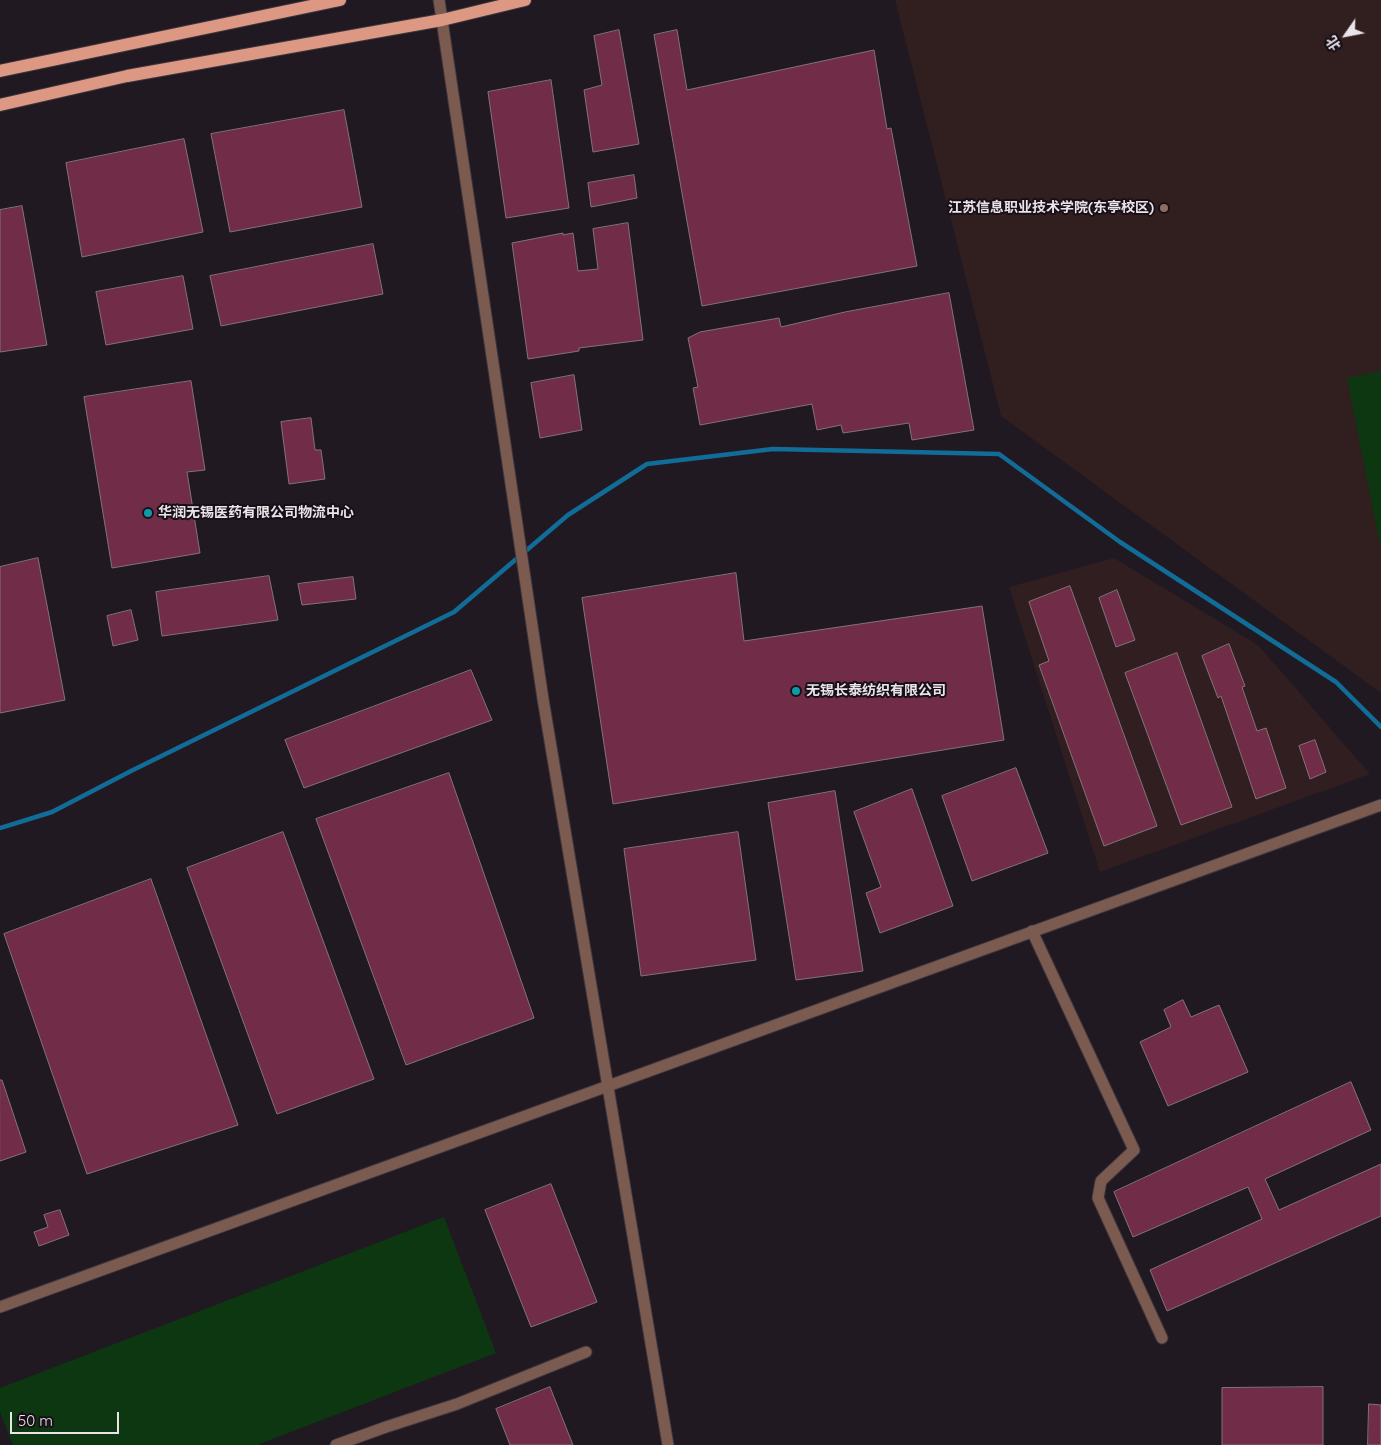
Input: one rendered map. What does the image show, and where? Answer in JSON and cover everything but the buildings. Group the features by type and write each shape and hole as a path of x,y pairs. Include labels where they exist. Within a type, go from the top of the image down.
{"main road":[{"path":"0,71 340,0"},
{"path":"0,105 127,76 442,20 525,0"}],"street":[{"path":"439,0 543,699 668,1445"},
{"path":"0,1307 1381,805"},
{"path":"1032,931 1134,1150 1101,1181 1098,1198 1162,1338"},
{"path":"336,1445 456,1404 586,1352"}],"shaded area":[{"name":"江苏信息职业技术学院(东亭校区)","path":"895,0 1381,0 1381,693 1001,416"},
{"path":"1114,558 1258,645 1370,774 1100,872 1009,587"}],"green space":[{"path":"1381,371 1381,550 1347,378"},
{"path":"444,1217 496,1353 257,1445 13,1445 0,1412 0,1388"}],"waterway":[{"path":"0,828 52,812 131,771 454,612 568,515 647,464 773,449 999,454 1120,542 1336,682 1381,727"}],"place":[{"name":"江苏信息职业技术学院(东亭校区)","path":"1164,208"},
{"name":"华润无锡医药有限公司物流中心","path":"148,513"},
{"name":"无锡长泰纺织有限公司","path":"796,691"}]}
